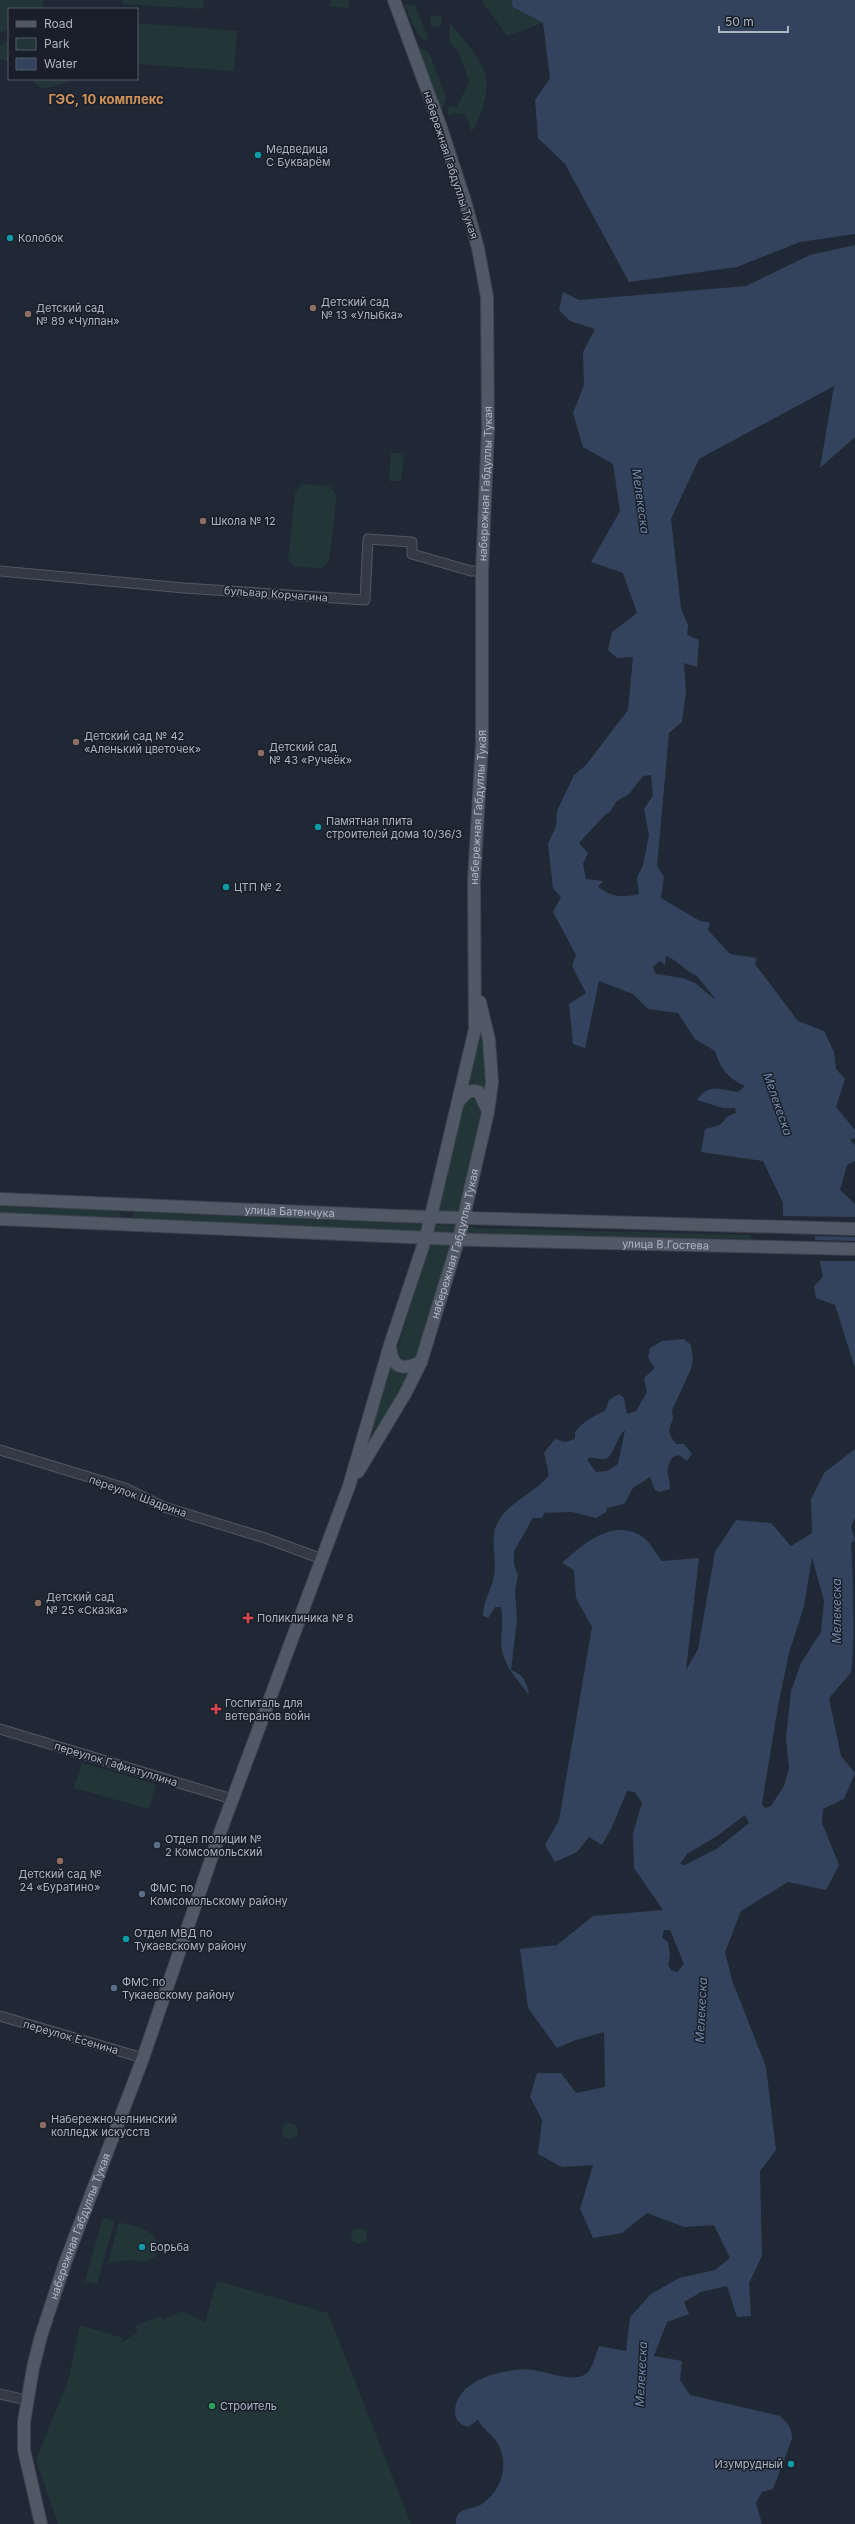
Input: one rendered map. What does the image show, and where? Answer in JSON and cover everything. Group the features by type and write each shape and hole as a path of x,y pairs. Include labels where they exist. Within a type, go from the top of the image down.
{"main road":[{"name":"набережная Габдуллы Тукая","path":"41,2524 24,2450 27,2400 33,2368 46,2318 143,2058 232,1799 349,1486 390,1345 426,1237 475,1029 474,880 482,744 482,571 488,429 487,297 478,248 465,201 439,122 394,0"},
{"name":"набережная Габдуллы Тукая","path":"349,1486 405,1394 421,1362 459,1238 488,1112 492,1068 489,1040 475,982"},
{"path":"459,1102 467,1092 472,1090 479,1092 484,1098 488,1112"},
{"name":"улица Батенчука","path":"0,1199 120,1205 580,1222"},
{"path":"117,1224 124,1222 128,1216 120,1205"},
{"name":"улица Батенчука","path":"0,1220 459,1238 476,1240"},
{"name":"улица В.Гостева","path":"580,1222 855,1230"},
{"name":"улица В.Гостева","path":"476,1240 855,1249"},
{"path":"390,1345 391,1358 397,1365 405,1367 421,1362"}],"street":[{"name":"бульвар Корчагина","path":"0,571 184,588 365,600 368,539 412,542 412,554 471,571 482,571"},
{"name":"переулок Шадрина","path":"0,1450 125,1488 164,1507 265,1538 322,1559"},
{"name":"переулок Гафиатуллина","path":"0,1729 232,1799"},
{"name":"переулок Есенина","path":"0,2016 143,2058"},
{"path":"0,2394 27,2400"}],"green space":[{"path":"0,0 44,0 41,8 8,8 8,29 0,33"},
{"path":"123,0 204,0 203,9 123,4"},
{"path":"331,0 349,0 348,8 330,6"},
{"path":"481,0 511,0 513,7 543,23 507,36"},
{"path":"404,4 415,5 428,39 424,40 417,33"},
{"path":"434,15 438,15 442,21 438,27 434,27 430,23 430,19"},
{"path":"138,23 237,31 234,71 138,64"},
{"path":"450,23 481,63 485,75 487,87 485,100 471,134 470,123 465,115 455,113 447,116 449,105 457,108 469,81 459,52 449,42"},
{"path":"8,41 8,61 0,59 0,45"},
{"path":"418,46 429,53 447,99 441,110"},
{"path":"33,80 70,80 69,82 42,89"},
{"path":"391,453 404,453 401,481 389,481"},
{"path":"302,484 329,486 337,495 329,562 321,569 294,566 288,560 295,492"},
{"path":"479,1027 486,1060 486,1093 466,1089 474,1062"},
{"path":"468,1098 477,1100 481,1108 459,1215 437,1213 463,1103"},
{"path":"0,1206 118,1211 121,1215 119,1219 0,1213"},
{"path":"133,1212 423,1224 421,1231 132,1220"},
{"path":"435,1225 455,1226 453,1232 433,1231"},
{"path":"467,1226 478,1228 751,1235 751,1239 476,1234 465,1233"},
{"path":"430,1243 450,1244 417,1357 409,1360 399,1357 398,1347"},
{"path":"390,1367 398,1373 410,1373 401,1395 374,1430 370,1426"},
{"path":"82,1763 156,1784 149,1809 74,1788"},
{"path":"290,2123 296,2125 298,2131 296,2137 290,2139 284,2137 282,2131 284,2125"},
{"path":"103,2218 115,2221 97,2284 85,2281"},
{"path":"119,2222 144,2229 149,2232 157,2241 159,2247 155,2257 146,2262 129,2260 108,2263"},
{"path":"359,2228 366,2233 367,2236 362,2243 359,2244 352,2239 351,2236 356,2229"},
{"name":"Строитель","path":"217,2281 328,2313 411,2524 58,2524 36,2460 68,2381 80,2325 123,2338 122,2342 138,2332 136,2326 160,2316 162,2320 182,2311 205,2322"}],"water":[{"path":"511,0 855,0 855,234 800,242 737,267 629,282 565,164 538,138 535,100 550,78 543,23 513,7"},
{"name":"Мелекеска","path":"855,245 855,437 820,468 834,386 699,459 671,519 681,609 688,625 687,635 699,640 697,667 684,663 686,692 682,722 669,733 657,866 664,877 661,898 700,921 710,923 708,930 730,954 757,958 755,964 798,1021 824,1031 834,1052 836,1069 845,1079 836,1107 855,1130 855,1138 850,1140 855,1145 855,1161 847,1165 840,1190 855,1204 855,1368 835,1305 816,1298 814,1286 823,1277 813,1229 783,1231 783,1203 763,1161 701,1152 705,1129 720,1125 728,1116 736,1113 735,1108 723,1108 697,1100 701,1095 710,1089 738,1092 745,1086 734,1080 726,1073 715,1051 695,1039 678,1013 648,1009 633,994 599,981 585,1048 573,1044 569,1004 586,993 572,966 576,955 553,912 561,897 553,888 548,844 556,826 557,811 574,775 586,765 628,710 633,657 617,658 608,650 612,632 637,613 623,573 591,562 620,511 613,464 583,447 573,413 584,385 583,352 595,329 570,321 559,310 563,292 579,300 746,286 810,255","holes":["651,775 653,795 644,809 649,835 643,865 637,878 639,894 627,896 613,895 598,887 603,881 586,879 583,864 588,853 579,843 606,814 609,813 617,801 629,794 643,776","666,956 697,976 717,1001 695,983 683,978 656,974 653,967 660,961 665,965"]},
{"path":"684,1339 691,1345 693,1359 691,1369 672,1410 673,1418 669,1430 671,1437 676,1444 684,1444 692,1454 687,1461 679,1455 673,1457 668,1466 670,1489 659,1492 655,1490 650,1477 633,1488 624,1504 607,1508 606,1512 596,1518 572,1512 544,1513 542,1518 533,1518 514,1551 514,1565 518,1575 515,1590 517,1620 511,1670 519,1674 524,1679 529,1695 510,1670 504,1656 501,1641 501,1607 495,1607 488,1618 483,1616 484,1605 495,1569 495,1529 505,1512 543,1482 549,1475 544,1453 555,1439 566,1442 575,1439 575,1432 578,1428 589,1419 605,1411 609,1400 619,1394 624,1398 627,1414 636,1411 647,1392 644,1378 655,1368 648,1358 650,1348 662,1341","holes":["625,1430 618,1464 607,1471 596,1472 587,1460 589,1458 608,1458"]},
{"name":"Мелекеска","path":"855,1449 855,1518 851,1527 855,1540 851,1543 853,1647 851,1672 829,1698 841,1756 855,1773 844,1799 823,1809 822,1823 839,1865 826,1890 788,1882 741,1911 725,1952 732,1980 766,2067 776,2150 760,2171 762,2256 749,2283 751,2316 737,2317 727,2286 701,2292 684,2302 689,2314 667,2322 654,2356 682,2361 680,2380 690,2395 780,2416 789,2426 792,2439 773,2489 762,2492 756,2503 762,2524 456,2524 457,2517 460,2512 482,2504 489,2499 498,2485 503,2470 502,2454 499,2446 478,2420 468,2427 457,2420 455,2412 457,2401 464,2391 473,2383 484,2378 497,2373 510,2371 533,2370 566,2377 579,2377 584,2375 590,2370 599,2346 626,2351 630,2317 651,2294 679,2278 715,2270 730,2258 714,2225 684,2227 647,2213 622,2233 593,2238 580,2209 593,2165 562,2167 538,2154 542,2120 530,2097 537,2073 561,2073 576,2093 605,2087 604,2032 573,2041 557,2048 528,2008 520,1949 557,1945 593,1916 663,1910 634,1868 633,1833 642,1803 635,1792 627,1791 612,1827 602,1845 589,1837 577,1852 555,1862 545,1845 559,1820 592,1627 576,1598 574,1570 562,1563 579,1548 599,1535 610,1531 621,1530 632,1532 643,1537 662,1561 699,1558 686,1670 698,1649 715,1552 736,1520 771,1523 791,1546 812,1533 811,1499 824,1473","holes":["812,1557 824,1601 821,1632 801,1663 791,1691 786,1738 789,1768 784,1786 771,1806 765,1808 762,1804 778,1706 789,1653 804,1606","745,1815 749,1823 718,1848 685,1865 680,1864 687,1854 717,1836","664,1930 670,1930 684,1964 677,1972 671,1970 668,1965 670,1955 668,1942 662,1938"]}],"pier":[{"path":"781,1216 855,1217 855,1237 812,1236 811,1231 782,1233"},
{"path":"813,1240 855,1241 855,1261 817,1261"}],"place":[{"name":"Медведица С Букварём","path":"258,155"},
{"name":"Колобок","path":"10,238"},
{"name":"Детский сад № 13 «Улыбка»","path":"313,308"},
{"name":"Детский сад № 89 «Чулпан»","path":"28,314"},
{"name":"Школа № 12","path":"203,521"},
{"name":"Детский сад № 42 «Аленький цветочек»","path":"76,742"},
{"name":"Детский сад № 43 «Ручеёк»","path":"261,753"},
{"name":"Памятная плита строителей дома 10/36/3","path":"318,827"},
{"name":"ЦТП № 2","path":"226,887"},
{"name":"Детский сад № 25 «Сказка»","path":"38,1603"},
{"name":"Поликлиника № 8","path":"248,1618"},
{"name":"Госпиталь для ветеранов войн","path":"216,1709"},
{"name":"Отдел полиции № 2 Комсомольский","path":"157,1845"},
{"name":"Детский сад № 24 «Буратино»","path":"60,1861"},
{"name":"ФМС по Комсомольскому району","path":"142,1894"},
{"name":"Отдел МВД по Тукаевскому району","path":"126,1939"},
{"name":"ФМС по Тукаевскому району","path":"114,1988"},
{"name":"Набережночелнинский колледж искусств","path":"43,2125"},
{"name":"Борьба","path":"142,2247"},
{"name":"Строитель","path":"212,2406"},
{"name":"Изумрудный","path":"791,2464"}],"district":[{"name":"ГЭС, 10 комплекс","path":"106,99"}]}
